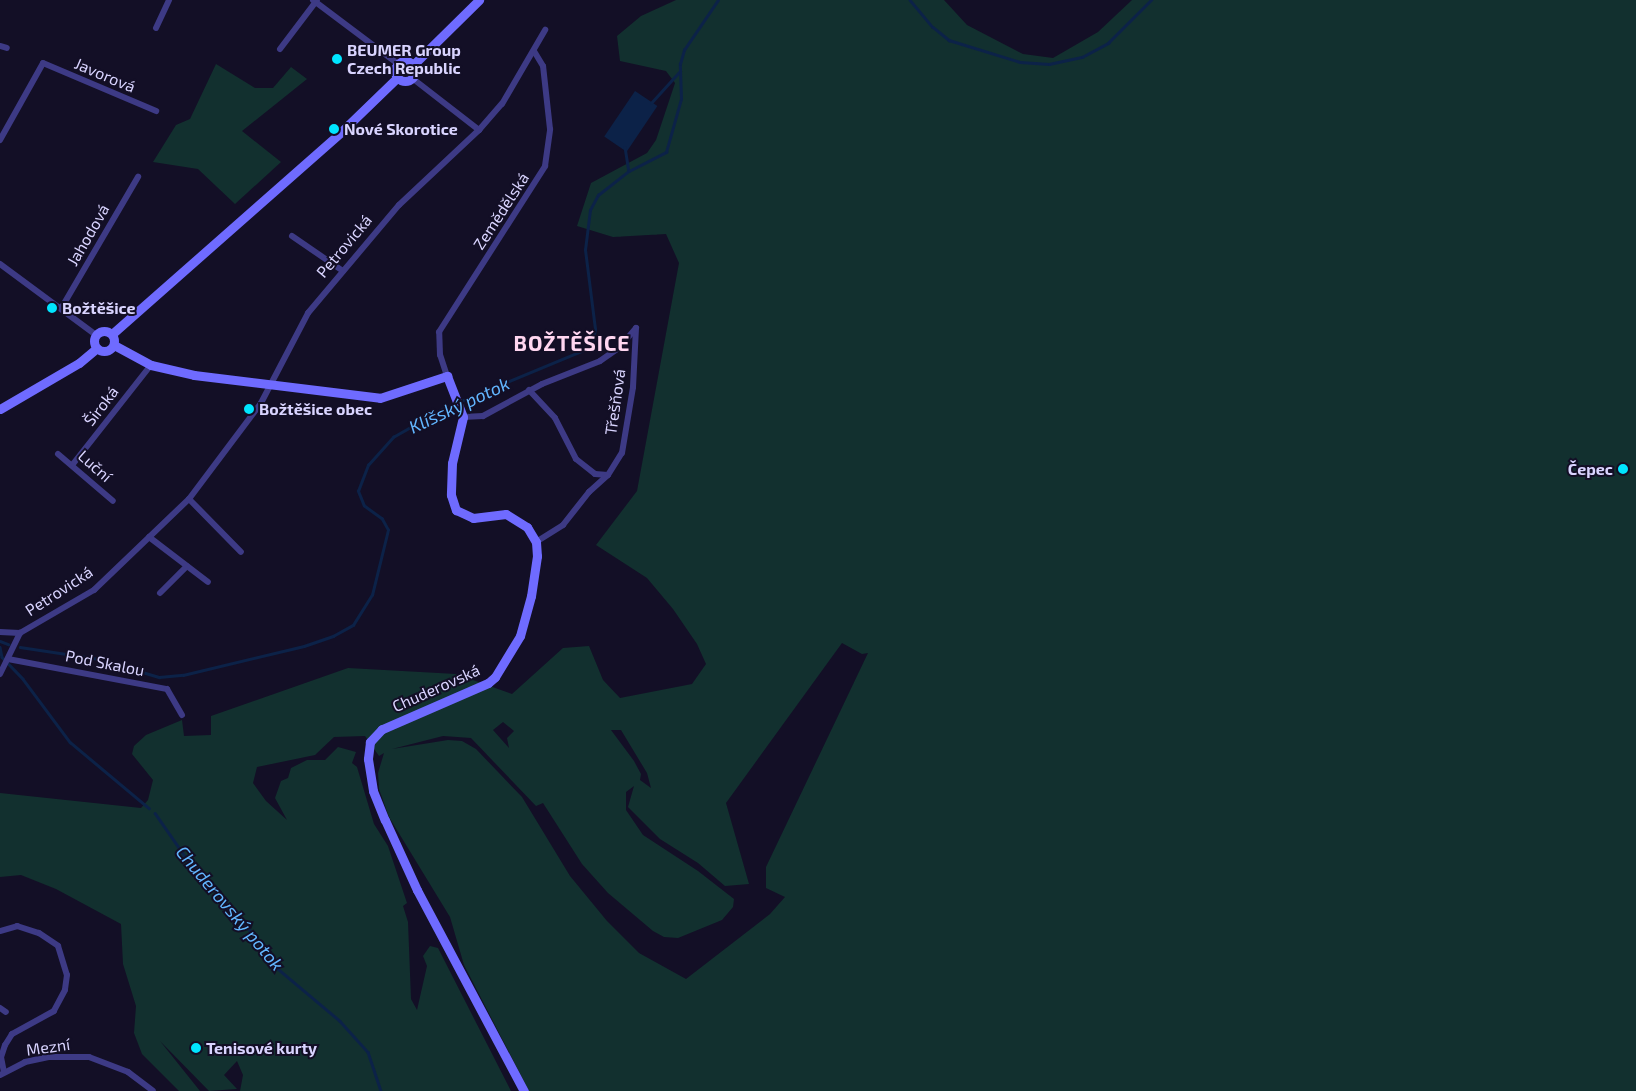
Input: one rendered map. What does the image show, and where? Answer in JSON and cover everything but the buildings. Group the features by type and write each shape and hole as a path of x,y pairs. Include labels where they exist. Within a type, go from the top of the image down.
{"street":[{"path":"156,28 169,0"},
{"path":"412,78 413,65 479,0"},
{"path":"280,49 315,1 398,63"},
{"name":"Petrovická","path":"0,632 20,633 94,590 189,499 247,424 308,313 399,205 478,130 518,82 545,30"},
{"path":"0,46 7,48"},
{"name":"Zemědělská","path":"446,376 439,338 442,326 545,166 550,130 543,66 534,51"},
{"path":"412,78 404,81 397,78 394,70 398,63 406,60 413,65"},
{"name":"Javorová","path":"0,140 43,63 156,111"},
{"path":"112,334 341,132 397,78"},
{"path":"412,78 478,130"},
{"name":"Jahodová","path":"62,308 138,177"},
{"path":"292,236 343,271"},
{"path":"0,264 96,335"},
{"name":"Třešňová","path":"529,390 600,361 620,347 636,328 633,387 622,453 608,475 589,492 563,525 536,542"},
{"path":"112,334 104,330 96,335 94,342 97,348 104,351 114,345"},
{"path":"112,334 114,345"},
{"path":"114,345 151,366 194,375 380,398 446,376 463,417 452,463 452,495 456,510 473,518 498,514 514,516 527,527 536,542"},
{"path":"0,409 79,363 97,348"},
{"name":"Široká","path":"73,464 151,366"},
{"path":"463,417 483,416 529,390 555,418 576,459 595,474 608,475"},
{"name":"Luční","path":"58,454 73,464 113,501"},
{"path":"189,499 241,552"},
{"path":"150,537 208,582"},
{"name":"Chuderovská","path":"524,1091 417,890 385,820 373,791 368,749 374,735 382,729 488,683 502,669 526,617 537,556 536,542"},
{"path":"160,594 187,566"},
{"path":"0,674 20,633"},
{"name":"Pod Skalou","path":"8,659 167,689 182,715"},
{"path":"0,931 17,926 39,933 58,946 67,975 65,990 54,1011 12,1034 5,1045 2,1057 2,1074"},
{"name":"Mezní","path":"2,1074 25,1062 48,1057 89,1057 128,1072 153,1091"}],"green space":[{"path":"676,0 944,0 967,25 1023,54 1053,58 1098,32 1132,0 1636,0 1636,1091 529,1091 464,965 450,917 389,817 379,789 378,773 384,753 379,756 365,736 334,737 315,755 257,767 253,783 266,801 287,820 275,798 281,781 288,778 291,768 307,760 325,760 338,747 356,752 352,763 357,767 374,824 388,846 407,903 403,906 408,922 411,999 417,1010 427,966 423,956 430,946 438,948 511,1091 240,1091 243,1075 237,1061 224,1075 237,1089 209,1091 160,1041 200,1091 179,1091 142,1054 134,1033 136,1006 123,964 121,924 56,889 21,875 0,877 0,793 141,808 148,800 153,780 132,754 134,746 146,735 182,720 184,736 211,735 211,716 348,668 456,674 512,694 563,648 589,646 603,680 620,698 692,684 706,664 697,644 673,609 647,578 596,545 637,491 679,263 666,234 613,237 577,226 591,183 647,153 656,140 675,83 666,71 620,61 617,36 641,16","holes":["842,643 862,654 868,653 766,867 766,888 785,897 770,914 686,979 639,953 607,921 570,876 522,797 476,749 462,741 448,740 392,749 443,736 471,738 536,806 543,803 582,864 608,893 653,931 664,937 678,938 722,920 733,907 734,899 698,871 643,835 626,810 626,792 634,786 628,807 660,839 698,863 725,886 749,884 726,803","503,722 514,731 507,738 509,748 493,730","611,730 621,730 647,773 651,788 640,780 641,774 634,761"]},
{"path":"216,64 255,88 273,88 291,67 307,79 242,131 281,162 235,204 198,169 153,162 176,125 190,119"}],"water":[{"path":"635,91 657,106 627,152 604,137"}],"waterway":[{"name":"Klíšský potok","path":"20,647 99,659 159,677 183,675 304,646 333,636 353,625 372,595 388,530 382,519 364,506 358,491 368,465 393,437 444,408 591,347 595,329 585,250 590,210 598,195 629,171 666,152 681,99 680,64 684,50 718,0"},
{"name":"Klíšský potok","path":"910,0 933,27 949,40 1020,62 1049,64 1082,57 1108,43 1151,0"},
{"path":"651,103 680,71"},
{"path":"625,147 629,171"},
{"name":"Klíšský potok","path":"0,641 8,644"},
{"name":"Chuderovský potok","path":"0,647 2,657 23,679 70,742 149,808"},
{"name":"Chuderovský potok","path":"155,813 187,859 254,935 271,963 340,1021 368,1052 381,1091"}],"place":[{"name":"BEUMER Group Czech Republic","path":"337,59"},
{"name":"Nové Skorotice","path":"334,129"},
{"name":"Božtěšice","path":"52,308"},
{"name":"Božtěšice obec","path":"249,409"},
{"name":"Čepec","path":"1623,469"},
{"name":"Tenisové kurty","path":"196,1048"}],"district":[{"name":"BOŽTĚŠICE","path":"572,343"}]}
